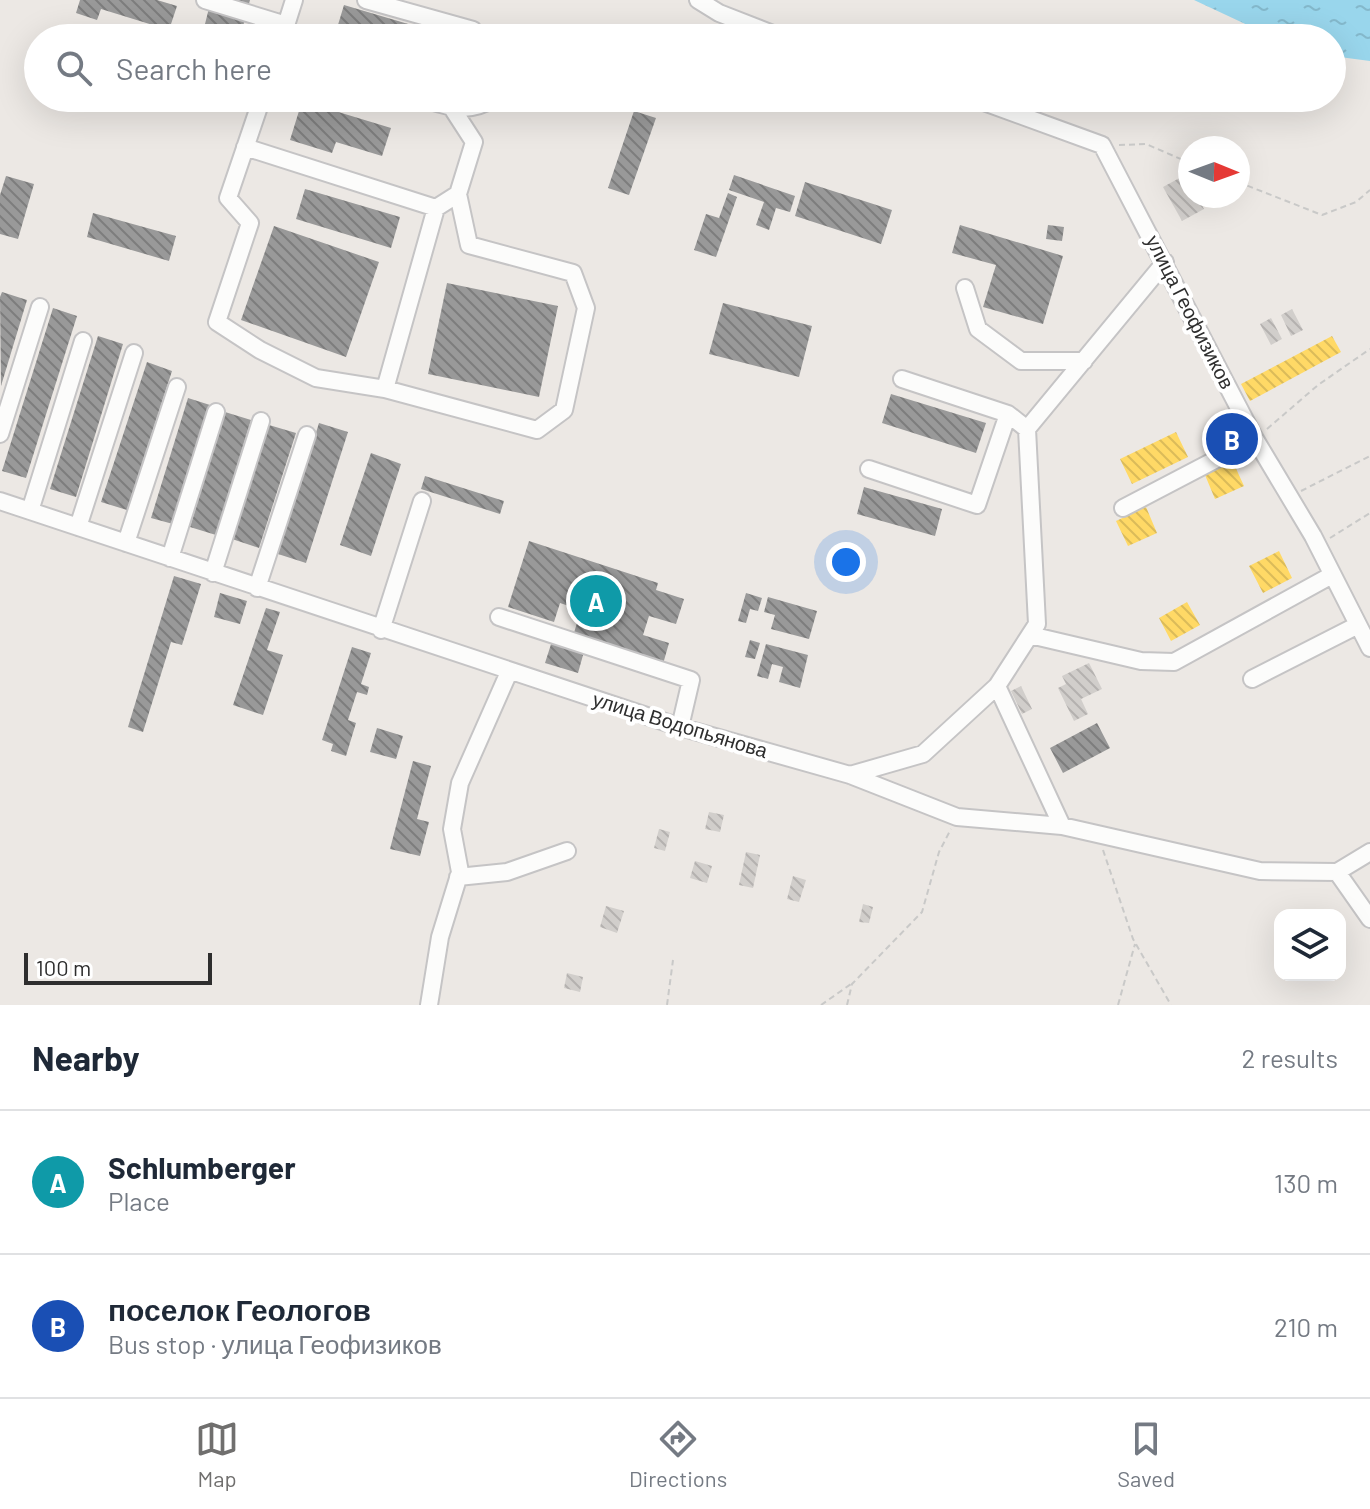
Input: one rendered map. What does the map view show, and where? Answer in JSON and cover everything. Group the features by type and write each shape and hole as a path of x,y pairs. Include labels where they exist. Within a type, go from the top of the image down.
{"street":[{"path":"205,0 264,24"},
{"path":"286,24 294,0"},
{"path":"366,0 452,24"},
{"path":"698,0 719,13 747,24"},
{"path":"257,112 228,198 250,223 217,322 260,350 316,378 385,389 537,430 564,410 586,308 573,273 469,245 458,194 474,142 455,112"},
{"path":"1011,112 1102,145"},
{"name":"улица Геофизиков","path":"1102,145 1255,439 1318,546 1370,648"},
{"path":"245,147 436,208"},
{"path":"385,389 436,208 458,194"},
{"path":"850,775 923,754 997,686 1037,624 1027,429 1165,262"},
{"path":"965,288 978,329 1021,361 1084,361"},
{"path":"0,434 40,307"},
{"path":"30,511 83,341"},
{"path":"78,527 134,353"},
{"path":"902,379 1008,414 1027,429"},
{"path":"126,543 177,387"},
{"path":"170,558 216,412"},
{"path":"869,469 977,505 1008,414"},
{"path":"213,573 261,421"},
{"path":"257,588 307,435"},
{"path":"1123,508 1255,439"},
{"name":"улица Водопьянова","path":"0,501 509,672 680,727 850,775 957,817 1062,826 1260,871 1337,872"},
{"path":"381,630 422,501"},
{"path":"1030,635 1141,661 1174,662 1332,575"},
{"path":"499,617 691,680 680,727"},
{"path":"1252,679 1358,625"},
{"path":"429,1005 440,937 458,877 452,829 460,783 509,672"},
{"path":"997,686 1062,826"},
{"path":"458,877 507,872 567,851"},
{"path":"1370,852 1337,872 1370,919"}],"path":[{"path":"1102,145 1146,144 1178,158"},
{"path":"1250,187 1322,215 1356,202 1370,190"},
{"path":"1255,439 1318,385 1370,349"},
{"path":"1290,497 1370,456"},
{"path":"1318,546 1370,513"},
{"path":"821,1005 852,984 922,912 939,852 957,817"},
{"path":"1097,834 1136,943 1171,1005"},
{"path":"1118,1005 1136,943"},
{"path":"667,1005 673,960"},
{"path":"847,1005 852,984"}],"water":[{"path":"1194,0 1370,0 1370,61 1346,58 1346,24 1245,24"}],"building: Homes":[{"path":"1332,336 1341,352 1250,401 1241,384"},
{"path":"1176,432 1188,457 1132,484 1120,459"},
{"path":"1233,462 1244,486 1215,499 1205,475"},
{"path":"1146,507 1157,533 1128,546 1116,521"},
{"path":"1279,551 1292,578 1263,593 1249,566"},
{"path":"1187,602 1200,625 1171,641 1159,618"}],"building: Industry":[{"path":"80,0 157,0 177,6 171,24 150,24 101,9 97,20 76,13"},
{"path":"211,0 250,0 244,24 205,24"},
{"path":"344,5 408,24 338,24"},
{"path":"299,112 338,112 391,128 382,156 336,142 332,153 290,140"},
{"path":"634,112 656,118 629,195 608,188"},
{"path":"734,175 795,196 790,212 776,208 769,230 756,225 764,202 729,190"},
{"path":"6,176 34,184 18,239 0,234 0,195"},
{"path":"805,182 892,210 881,244 795,216"},
{"path":"305,189 400,217 391,248 296,219"},
{"path":"728,193 737,197 716,257 694,250 706,214 719,218"},
{"path":"93,213 176,236 169,261 87,237"},
{"path":"960,225 1063,256 1043,324 983,307 996,265 952,253"},
{"path":"1048,225 1064,227 1062,241 1046,239"},
{"path":"274,226 379,262 346,357 241,320"},
{"path":"447,283 558,306 539,397 428,374"},
{"path":"2,292 27,300 1,386 0,297"},
{"path":"723,303 812,326 799,377 709,354"},
{"path":"53,308 77,316 26,478 2,471"},
{"path":"98,336 123,344 76,497 50,489"},
{"path":"147,362 172,371 127,510 101,502"},
{"path":"891,394 986,423 976,453 882,423"},
{"path":"188,398 210,405 173,524 151,518"},
{"path":"225,412 251,420 216,535 190,527"},
{"path":"319,423 348,432 306,563 278,554"},
{"path":"269,425 296,433 259,548 232,539"},
{"path":"371,453 401,464 371,556 340,545"},
{"path":"425,476 504,501 500,514 421,489"},
{"path":"864,487 942,509 935,536 857,514"},
{"path":"529,541 658,583 656,590 684,599 676,624 649,616 643,635 669,643 663,664 573,636 581,610 560,603 554,622 508,607"},
{"path":"174,576 201,584 182,645 171,642 143,732 128,727"},
{"path":"220,593 247,601 240,624 214,617"},
{"path":"746,593 762,598 758,611 750,609 746,623 738,621"},
{"path":"768,597 817,611 809,639 771,629 775,615 764,612"},
{"path":"266,608 280,612 267,650 283,655 263,715 233,705"},
{"path":"553,638 585,648 578,673 545,663"},
{"path":"750,640 760,643 755,659 745,657"},
{"path":"766,644 808,655 800,688 779,682 783,667 772,664 768,679 757,676"},
{"path":"352,647 371,653 361,684 369,687 367,695 357,692 348,720 356,723 346,756 331,751 333,744 322,740"},
{"path":"1097,723 1110,748 1063,773 1050,748"},
{"path":"377,728 403,736 396,759 370,752"},
{"path":"413,761 431,766 417,819 429,822 420,856 390,849"}],"building: Other":[{"path":"1178,179 1178,208 1204,209 1182,221 1163,187"},
{"path":"1292,309 1303,330 1291,336 1281,315"},
{"path":"1271,318 1282,339 1271,345 1260,324"},
{"path":"1089,663 1102,689 1081,699 1088,714 1074,721 1058,688 1066,684 1062,676"},
{"path":"1021,686 1032,709 1022,714 1011,691"},
{"path":"709,812 724,815 720,832 705,829"},
{"path":"659,829 670,832 665,851 654,848"},
{"path":"746,852 760,855 753,888 739,885"},
{"path":"695,861 712,866 707,883 690,878"},
{"path":"793,876 806,880 799,902 787,899"},
{"path":"863,904 873,907 869,923 859,922"},
{"path":"606,906 624,911 617,933 600,927"},
{"path":"567,973 583,977 580,992 564,988"}],"place":[{"name":"поселок Геологов","path":"1232,439"},
{"name":"Schlumberger","path":"596,601"}]}
